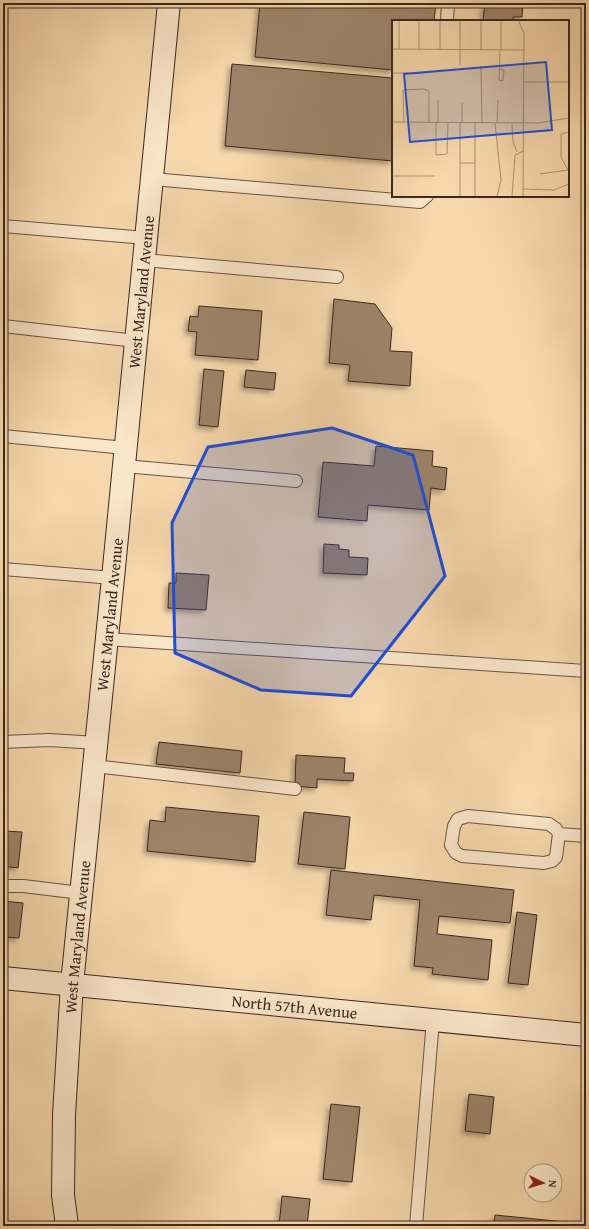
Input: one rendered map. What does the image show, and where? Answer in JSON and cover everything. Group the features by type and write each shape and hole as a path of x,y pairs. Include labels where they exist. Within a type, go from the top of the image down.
{"street":[{"name":"West Maryland Avenue","path":"67,1226 64,1195 64,1128 72,984 169,3"},
{"name":"North 57th Avenue","path":"3,978 586,1035"}],"lane":[{"path":"447,20 448,3"},
{"path":"152,179 420,202 426,197"},
{"path":"3,226 146,238"},
{"path":"144,260 337,277"},
{"path":"3,326 136,341"},
{"path":"3,436 125,457 296,481"},
{"path":"3,569 113,578"},
{"path":"107,639 586,671"},
{"path":"3,742 49,740 97,743"},
{"path":"94,766 295,789"},
{"path":"468,816 550,824 559,834 556,857 552,861 544,863 462,856 456,853 452,845 454,826 458,819 468,816"},
{"path":"559,834 586,836"},
{"path":"3,886 23,886 82,892"},
{"path":"416,1226 433,1020"}],"highlighted area":[{"path":"332,428 413,455 445,576 351,696 261,690 175,653 172,523 208,447"}],"building":[{"path":"260,3 436,3 434,20 392,20 392,70 255,57"},
{"path":"485,3 523,3 522,17 513,17 513,20 483,20"},
{"path":"232,64 392,78 392,161 225,146"},
{"path":"334,299 375,304 392,328 390,351 412,352 410,386 348,381 350,365 329,363"},
{"path":"199,306 262,311 258,360 195,355 197,332 188,331 190,316 198,317"},
{"path":"204,369 224,371 218,427 199,425"},
{"path":"246,370 276,373 274,390 244,387"},
{"path":"376,446 433,451 432,466 447,468 445,490 431,488 429,510 368,505 367,521 318,517 323,462 374,466"},
{"path":"586,536 586,556 584,556"},
{"path":"324,544 339,545 339,549 349,550 349,557 368,558 367,575 323,573"},
{"path":"176,573 209,575 206,610 168,608 169,583 176,583"},
{"path":"159,742 242,751 240,773 156,764"},
{"path":"296,755 345,758 344,773 354,773 353,781 317,779 317,788 295,786"},
{"path":"166,807 259,816 255,862 147,851 150,820 165,822"},
{"path":"304,812 350,817 345,869 298,864"},
{"path":"3,831 22,832 18,868 3,866"},
{"path":"331,870 514,890 510,923 439,916 437,934 492,940 488,980 432,974 433,968 414,966 420,900 374,895 371,920 326,915"},
{"path":"3,901 23,903 19,938 3,937"},
{"path":"517,912 537,915 528,985 508,983"},
{"path":"469,1094 494,1097 490,1134 465,1131"},
{"path":"331,1104 360,1107 352,1182 323,1179"},
{"path":"282,1196 310,1199 307,1226 279,1226"},
{"path":"495,1215 586,1224 586,1226 494,1226"}]}
